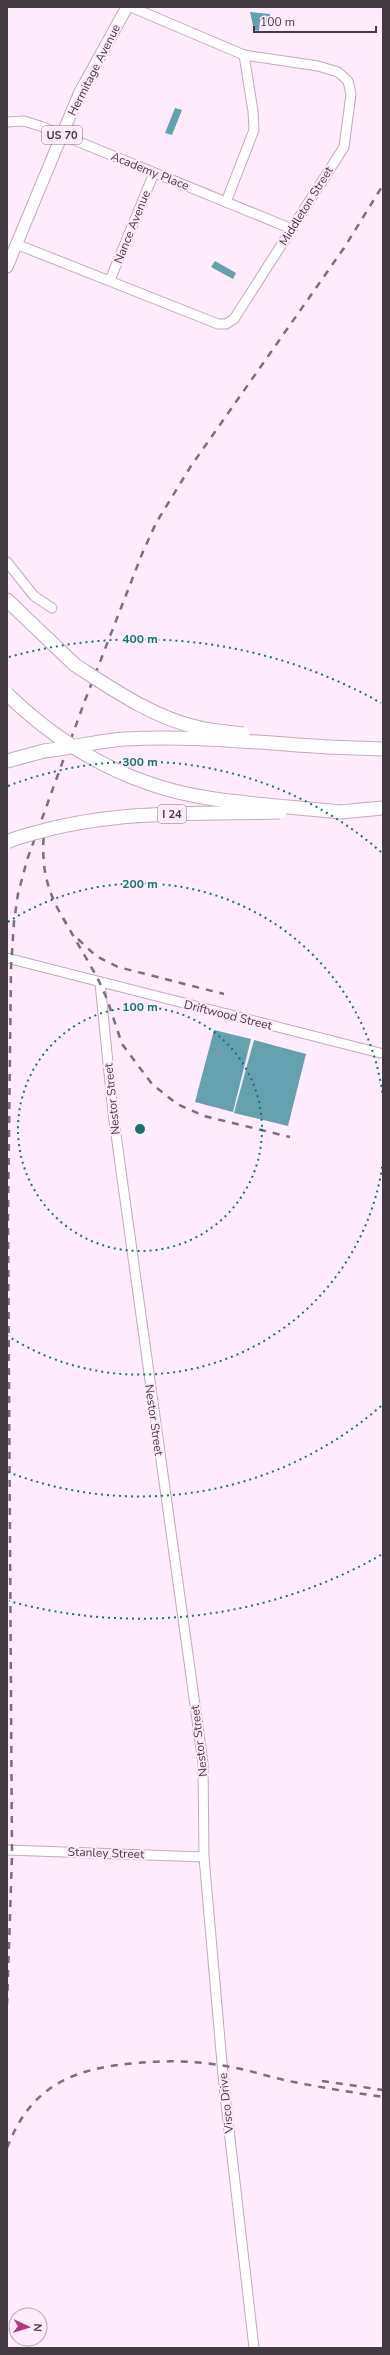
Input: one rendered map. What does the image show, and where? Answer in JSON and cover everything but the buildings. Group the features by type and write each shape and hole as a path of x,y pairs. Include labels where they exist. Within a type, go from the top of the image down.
{"highway":[{"path":"7,600 75,665 132,702 165,717 200,728 328,747"},
{"path":"7,694 72,748 128,776 158,787 208,799 340,812"},
{"path":"7,761 44,751 91,742 127,739 197,739 383,749"},
{"name":"I 24","path":"7,842 56,827 104,819 172,814 340,812 383,808"}],"main road":[{"name":"Hermitage Avenue","path":"7,267 79,94 127,7"}],"street":[{"name":"Middleton Street","path":"16,244 218,324 226,324 234,319 344,147 351,94 348,81 338,72 318,66 244,55 131,7"},
{"path":"226,202 254,130 253,111 244,55"},
{"name":"Academy Place","path":"7,122 24,121 292,229"},
{"name":"Nance Avenue","path":"110,280 154,173"},
{"path":"7,562 34,596 52,608"},
{"name":"Driftwood Street","path":"7,958 100,983 380,1053"},
{"name":"Nestor Street","path":"100,983 114,1120 203,1763 204,1857"},
{"name":"Stanley Street","path":"7,1850 204,1857"},
{"name":"Visco Drive","path":"204,1857 224,2086 254,2348"}],"water":[{"path":"250,12 270,14 269,22 260,21 259,31 254,30"},
{"path":"175,108 182,110 172,135 165,133"},
{"path":"215,261 236,273 233,279 211,267"},
{"path":"214,1030 251,1039 233,1112 195,1102"},
{"path":"254,1040 306,1054 288,1126 234,1113"}],"railway":[{"path":"7,2005 12,1856 8,1220 11,968 14,922 18,894 27,860 84,703 142,554 156,523 191,466 344,248 383,185"},
{"path":"45,824 43,851 46,875 53,899 66,923"},
{"path":"63,918 97,977 107,999 122,1044 152,1084 177,1104 204,1116 290,1137"},
{"path":"78,939 96,956 118,967 224,994"},
{"path":"7,2148 17,2126 29,2109 42,2095 57,2084 75,2075 114,2066 161,2062 208,2063 238,2068 309,2085 383,2097"},
{"path":"322,2081 383,2090"}]}
